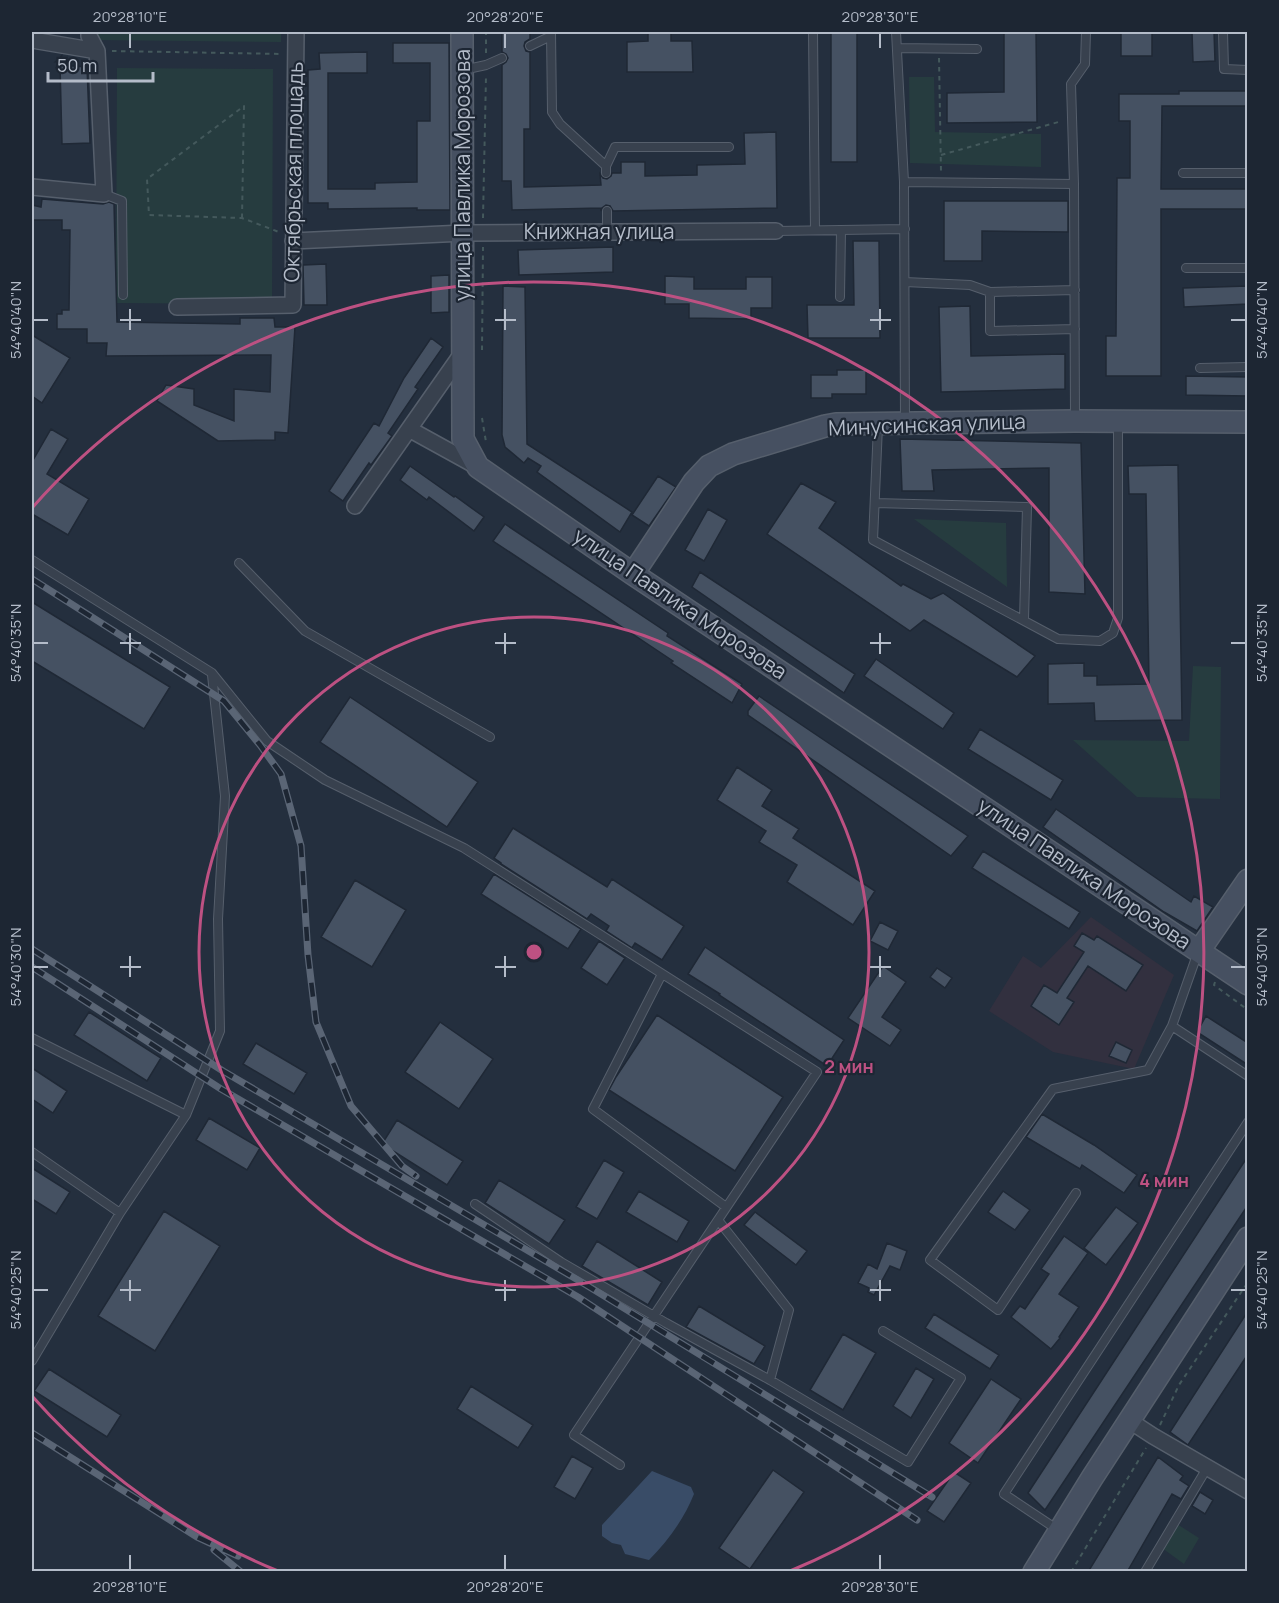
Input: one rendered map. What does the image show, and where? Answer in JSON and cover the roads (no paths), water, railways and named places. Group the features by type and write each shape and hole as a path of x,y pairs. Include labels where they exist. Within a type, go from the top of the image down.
{"street":[{"path":"32,187 104,194 97,51 89,32"},
{"name":"Октябрьская площадь","path":"177,307 293,305 296,32"},
{"name":"улица Павлика Морозова","path":"462,32 473,233 472,351 463,439 478,467 633,574 1248,984"},
{"path":"32,40 97,51"},
{"name":"Книжная улица","path":"293,239 473,233 776,231"},
{"path":"355,506 409,429 472,351"},
{"name":"Минусинская улица","path":"633,574 694,482 708,466 733,454 825,426 878,423 1248,422"},
{"path":"409,429 478,467"},
{"path":"1198,951 1248,880"},
{"path":"1036,1571 1059,1531 1248,1238"},
{"path":"1130,1421 1248,1491"}],"lane":[{"path":"813,32 815,230"},
{"path":"896,32 904,182 905,423"},
{"path":"1075,422 1074,184 1071,84 1085,64 1086,32"},
{"path":"1223,32 1224,69 1248,70"},
{"path":"530,46 551,34 552,112 560,124 606,170 615,147 729,147"},
{"path":"897,48 977,50"},
{"path":"463,70 486,65 502,58"},
{"path":"1183,173 1248,173"},
{"path":"904,182 1074,184"},
{"path":"104,194 122,201 123,296"},
{"path":"607,211 607,233"},
{"name":"Книжная улица","path":"776,231 905,229"},
{"path":"840,297 841,230"},
{"path":"1186,268 1248,268"},
{"path":"905,282 970,285 990,292 1075,290"},
{"path":"990,292 990,331 1075,329"},
{"path":"1200,368 1248,367"},
{"path":"878,423 873,540 1058,639 1100,641 1113,633 1118,618 1119,422"},
{"path":"875,503 1027,507 1024,620"},
{"path":"32,560 212,673 267,741 325,780 464,848 817,1072 574,1435 620,1465"},
{"path":"239,563 305,631 490,737"},
{"path":"32,1361 120,1213 186,1115 220,1031 218,919 225,796 212,673"},
{"path":"1076,1193 998,1310 930,1260 1053,1089 1148,1070 1172,1026 1198,951"},
{"path":"662,974 593,1109 726,1208"},
{"path":"1172,1026 1248,1076"},
{"path":"32,1038 186,1115"},
{"path":"1059,1531 1004,1494 1248,1122"},
{"path":"32,1152 120,1213"},
{"path":"475,1204 561,1262 770,1380 908,1462 961,1378 883,1331"},
{"path":"718,1221 789,1310 770,1380"},
{"path":"1145,1572 1207,1468"}],"water":[{"path":"652,1471 691,1487 694,1494 675,1529 649,1560 625,1554 621,1545 612,1543 602,1536 602,1525"}],"railway":[{"path":"32,579 224,701 281,774 301,846 308,955 316,1022 351,1106 402,1166 416,1176"},
{"path":"32,949 223,1071 583,1283 932,1497"},
{"path":"32,967 221,1089 578,1297 917,1520"},
{"path":"32,1433 197,1537 238,1556"},
{"path":"214,1550 241,1572"}]}
